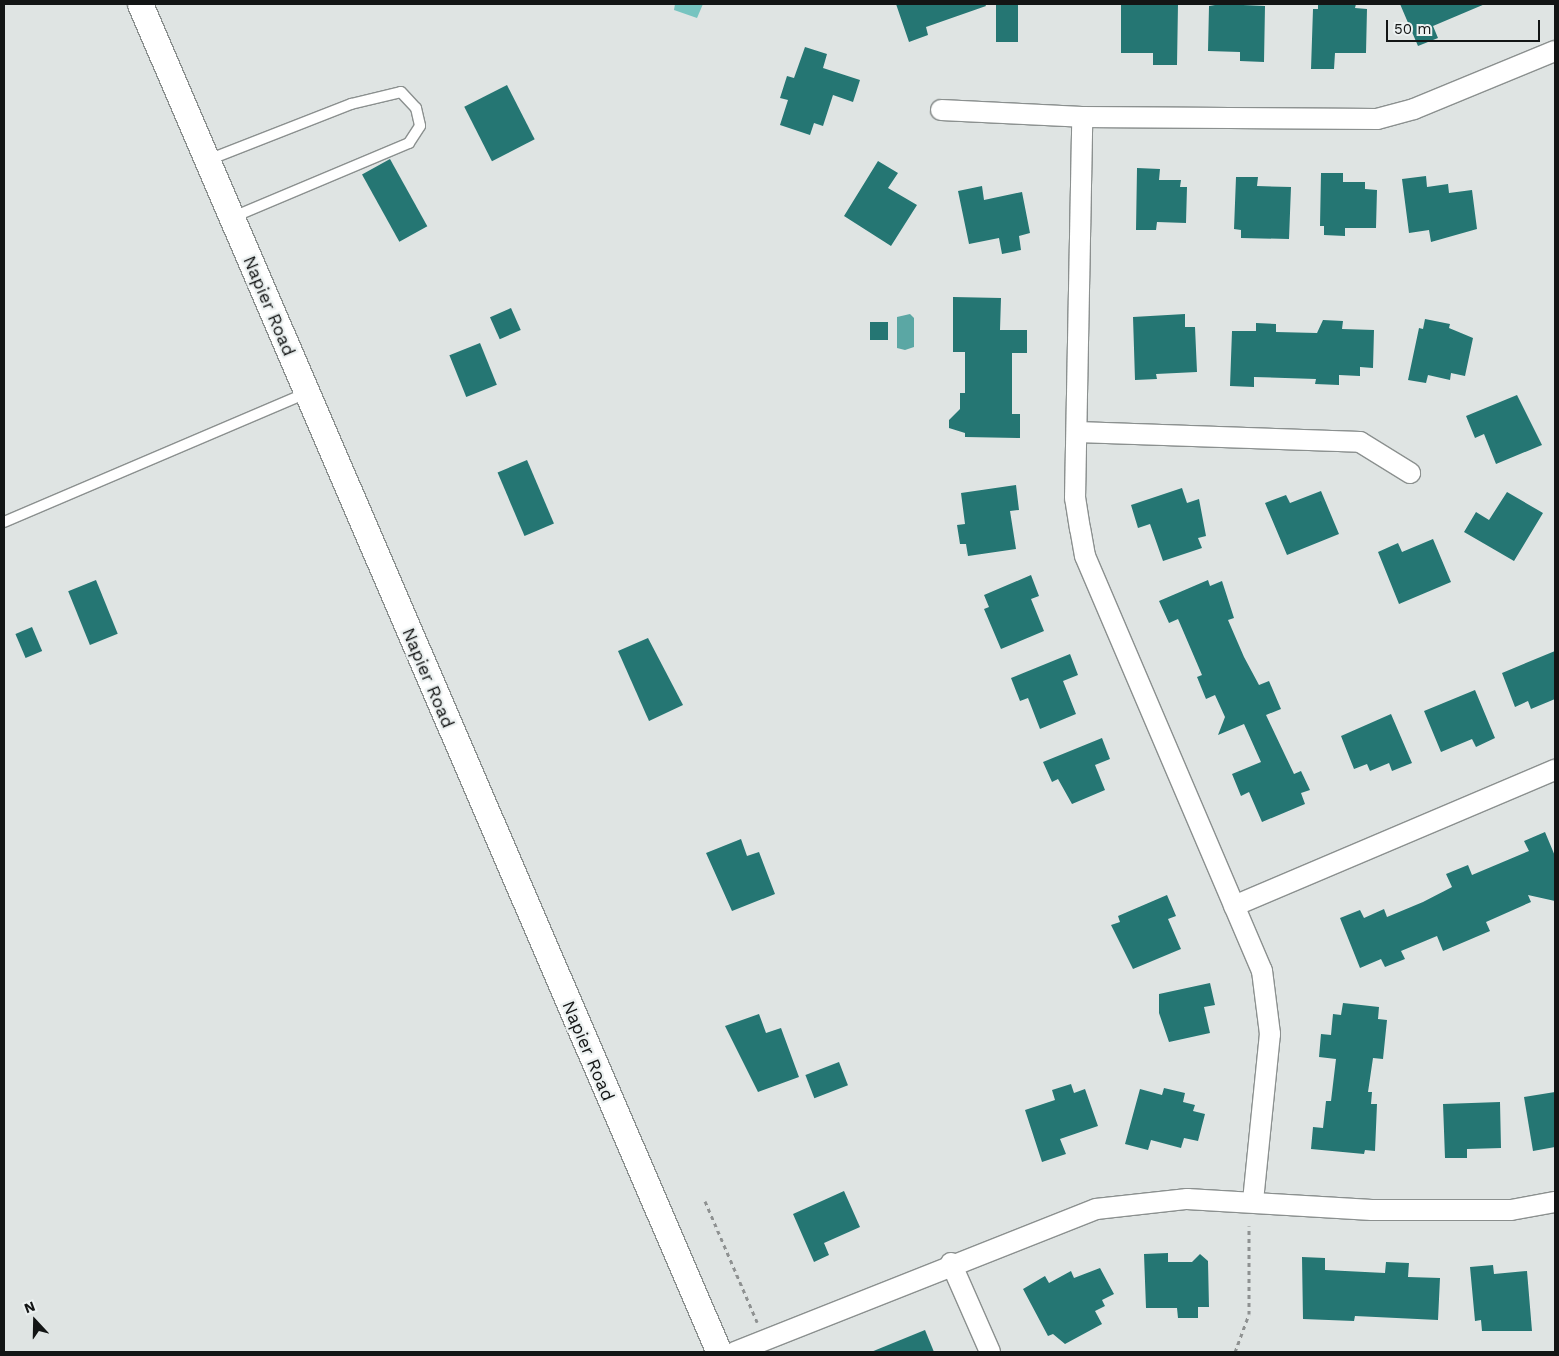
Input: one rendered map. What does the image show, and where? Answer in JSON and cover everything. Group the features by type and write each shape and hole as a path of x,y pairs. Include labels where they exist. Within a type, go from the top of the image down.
{"street":[{"name":"Napier Road","path":"140,4 719,1352"},
{"path":"942,110 1082,117 1377,119 1414,109 1555,51"},
{"path":"1082,117 1075,498 1085,556 1262,971 1269,1006 1268,1071 1253,1201"},
{"path":"1077,432 1360,442 1410,473"},
{"path":"1234,906 1555,770"},
{"path":"735,1352 951,1263 1096,1209 1187,1199 1253,1201 1372,1210 1511,1210 1555,1202"},
{"path":"951,1263 990,1352"}],"lane":[{"path":"207,160 351,104 400,92 416,108 420,126 409,143 231,218"},
{"path":"4,522 306,394"}],"path":[{"path":"705,1201 765,1340"},
{"path":"1235,1352 1249,1314 1250,1226"}],"shaded area":[{"path":"675,4 703,4 697,18 674,10"},
{"path":"910,314 914,318 914,347 905,350 897,348 897,317"}],"building":[{"path":"896,4 985,4 986,6 926,27 928,35 909,42"},
{"path":"996,4 1018,4 1018,42 996,42"},
{"path":"1121,4 1178,4 1177,65 1153,65 1153,53 1121,53"},
{"path":"1221,4 1265,6 1264,62 1240,61 1240,52 1208,51 1209,6"},
{"path":"1318,4 1356,4 1355,8 1367,9 1366,53 1335,53 1334,69 1311,69 1313,9 1318,9"},
{"path":"1400,4 1485,4 1433,26 1438,38 1418,46"},
{"path":"805,47 827,54 823,68 860,80 853,102 833,95 823,126 814,123 810,135 780,125 788,100 780,98 787,76 794,78"},
{"path":"507,85 535,139 492,161 464,107"},
{"path":"390,159 427,226 399,242 362,175"},
{"path":"878,161 898,173 888,188 917,205 891,246 844,216"},
{"path":"1137,168 1160,169 1159,180 1181,180 1180,187 1187,187 1186,223 1157,222 1156,230 1136,230"},
{"path":"1321,173 1343,173 1343,182 1365,182 1365,189 1377,190 1376,228 1345,228 1345,236 1324,235 1324,226 1320,226"},
{"path":"1426,176 1427,187 1448,184 1449,193 1472,190 1477,229 1431,242 1429,230 1409,233 1402,179"},
{"path":"1236,177 1258,177 1257,186 1291,187 1289,239 1241,238 1241,230 1234,229"},
{"path":"982,186 984,200 1022,192 1030,233 1019,236 1021,250 1002,254 999,238 969,244 958,191"},
{"path":"953,297 1001,298 1000,330 1027,330 1027,353 1012,353 1012,414 1020,414 1020,438 965,437 965,433 949,428 949,420 960,409 960,393 965,393 965,352 953,352"},
{"path":"511,308 521,330 500,339 490,317"},
{"path":"1185,314 1185,327 1195,327 1197,372 1156,374 1157,379 1135,380 1133,317"},
{"path":"1425,319 1450,324 1449,328 1473,338 1465,376 1451,373 1450,380 1428,375 1426,383 1408,380 1419,328 1423,329"},
{"path":"1323,320 1343,321 1342,329 1374,330 1373,368 1360,367 1360,376 1339,375 1339,385 1315,384 1316,379 1254,377 1254,387 1230,386 1232,331 1256,331 1256,323 1276,324 1276,332 1317,333"},
{"path":"870,322 888,322 888,340 870,340"},
{"path":"480,343 497,385 466,397 449,355"},
{"path":"1517,395 1542,445 1496,464 1484,434 1475,438 1466,416"},
{"path":"527,460 554,524 525,536 498,473"},
{"path":"1016,485 1019,510 1010,511 1016,549 968,556 966,544 960,544 957,525 965,524 961,493"},
{"path":"1182,488 1187,503 1199,499 1206,536 1198,538 1202,548 1163,561 1150,524 1138,528 1131,505"},
{"path":"1321,491 1339,534 1287,555 1265,503 1286,495 1290,503"},
{"path":"1507,492 1543,513 1514,561 1464,532 1476,512 1489,520"},
{"path":"1433,539 1451,582 1399,604 1378,552 1398,543 1402,552"},
{"path":"1031,575 1039,596 1031,599 1044,631 1001,649 984,609 989,607 984,595"},
{"path":"96,580 118,634 90,645 68,591"},
{"path":"1208,580 1210,586 1222,581 1234,618 1228,620 1244,657 1259,685 1269,681 1281,709 1266,715 1294,774 1301,771 1310,790 1301,793 1305,804 1262,822 1249,792 1241,796 1232,774 1261,762 1244,724 1218,735 1225,717 1215,695 1206,699 1197,677 1202,675 1178,619 1169,623 1159,601"},
{"path":"32,627 42,651 26,658 15,634"},
{"path":"648,638 683,705 649,721 618,651"},
{"path":"1555,651 1555,699 1531,709 1528,701 1515,707 1502,673"},
{"path":"1070,654 1078,675 1063,681 1076,714 1040,729 1028,698 1020,701 1011,678"},
{"path":"1475,690 1495,738 1476,747 1472,739 1441,752 1424,711"},
{"path":"1391,714 1412,763 1392,771 1389,763 1370,771 1367,764 1354,769 1341,736"},
{"path":"1102,738 1110,759 1095,765 1105,790 1072,804 1058,779 1052,782 1043,762"},
{"path":"1545,832 1555,856 1555,901 1528,895 1531,902 1486,922 1490,931 1443,951 1437,936 1401,951 1405,959 1385,967 1381,959 1360,968 1340,918 1360,910 1364,918 1384,909 1387,917 1423,902 1452,887 1446,874 1468,865 1472,875 1529,851 1524,841"},
{"path":"741,839 747,856 759,852 775,894 732,911 706,853"},
{"path":"1167,895 1176,916 1168,919 1181,949 1133,969 1111,925 1120,922 1118,916"},
{"path":"1210,983 1215,1005 1204,1007 1210,1033 1169,1042 1159,1013 1159,994"},
{"path":"1343,1003 1379,1007 1378,1019 1387,1020 1383,1059 1373,1058 1368,1092 1372,1092 1371,1104 1377,1104 1375,1151 1365,1150 1364,1154 1311,1149 1313,1127 1323,1128 1326,1101 1331,1101 1336,1059 1319,1057 1321,1034 1331,1035 1333,1014 1341,1015"},
{"path":"759,1014 766,1033 781,1028 799,1077 758,1092 725,1026"},
{"path":"839,1062 848,1085 814,1098 805,1075"},
{"path":"1071,1084 1074,1093 1085,1089 1098,1126 1060,1139 1066,1154 1042,1162 1025,1110 1055,1100 1052,1090"},
{"path":"1164,1088 1185,1093 1183,1102 1195,1105 1193,1111 1205,1114 1198,1141 1184,1138 1181,1148 1151,1140 1148,1150 1125,1144 1140,1089 1162,1095"},
{"path":"1555,1092 1555,1147 1533,1151 1524,1097"},
{"path":"1500,1102 1501,1148 1467,1149 1467,1158 1445,1158 1443,1104"},
{"path":"844,1191 860,1227 824,1243 829,1255 814,1262 793,1214"},
{"path":"1168,1253 1168,1262 1192,1262 1200,1254 1208,1261 1209,1307 1198,1307 1198,1318 1178,1318 1177,1308 1146,1308 1144,1254"},
{"path":"1302,1257 1325,1258 1325,1270 1385,1273 1386,1262 1409,1263 1408,1277 1440,1278 1438,1320 1355,1316 1354,1321 1303,1319"},
{"path":"1493,1265 1494,1274 1527,1271 1532,1331 1482,1331 1481,1320 1475,1321 1470,1267"},
{"path":"1100,1268 1114,1294 1102,1300 1105,1306 1095,1311 1102,1324 1065,1344 1053,1334 1048,1336 1023,1289 1045,1276 1049,1283 1071,1271 1074,1278"},
{"path":"925,1330 934,1352 871,1352"}]}
